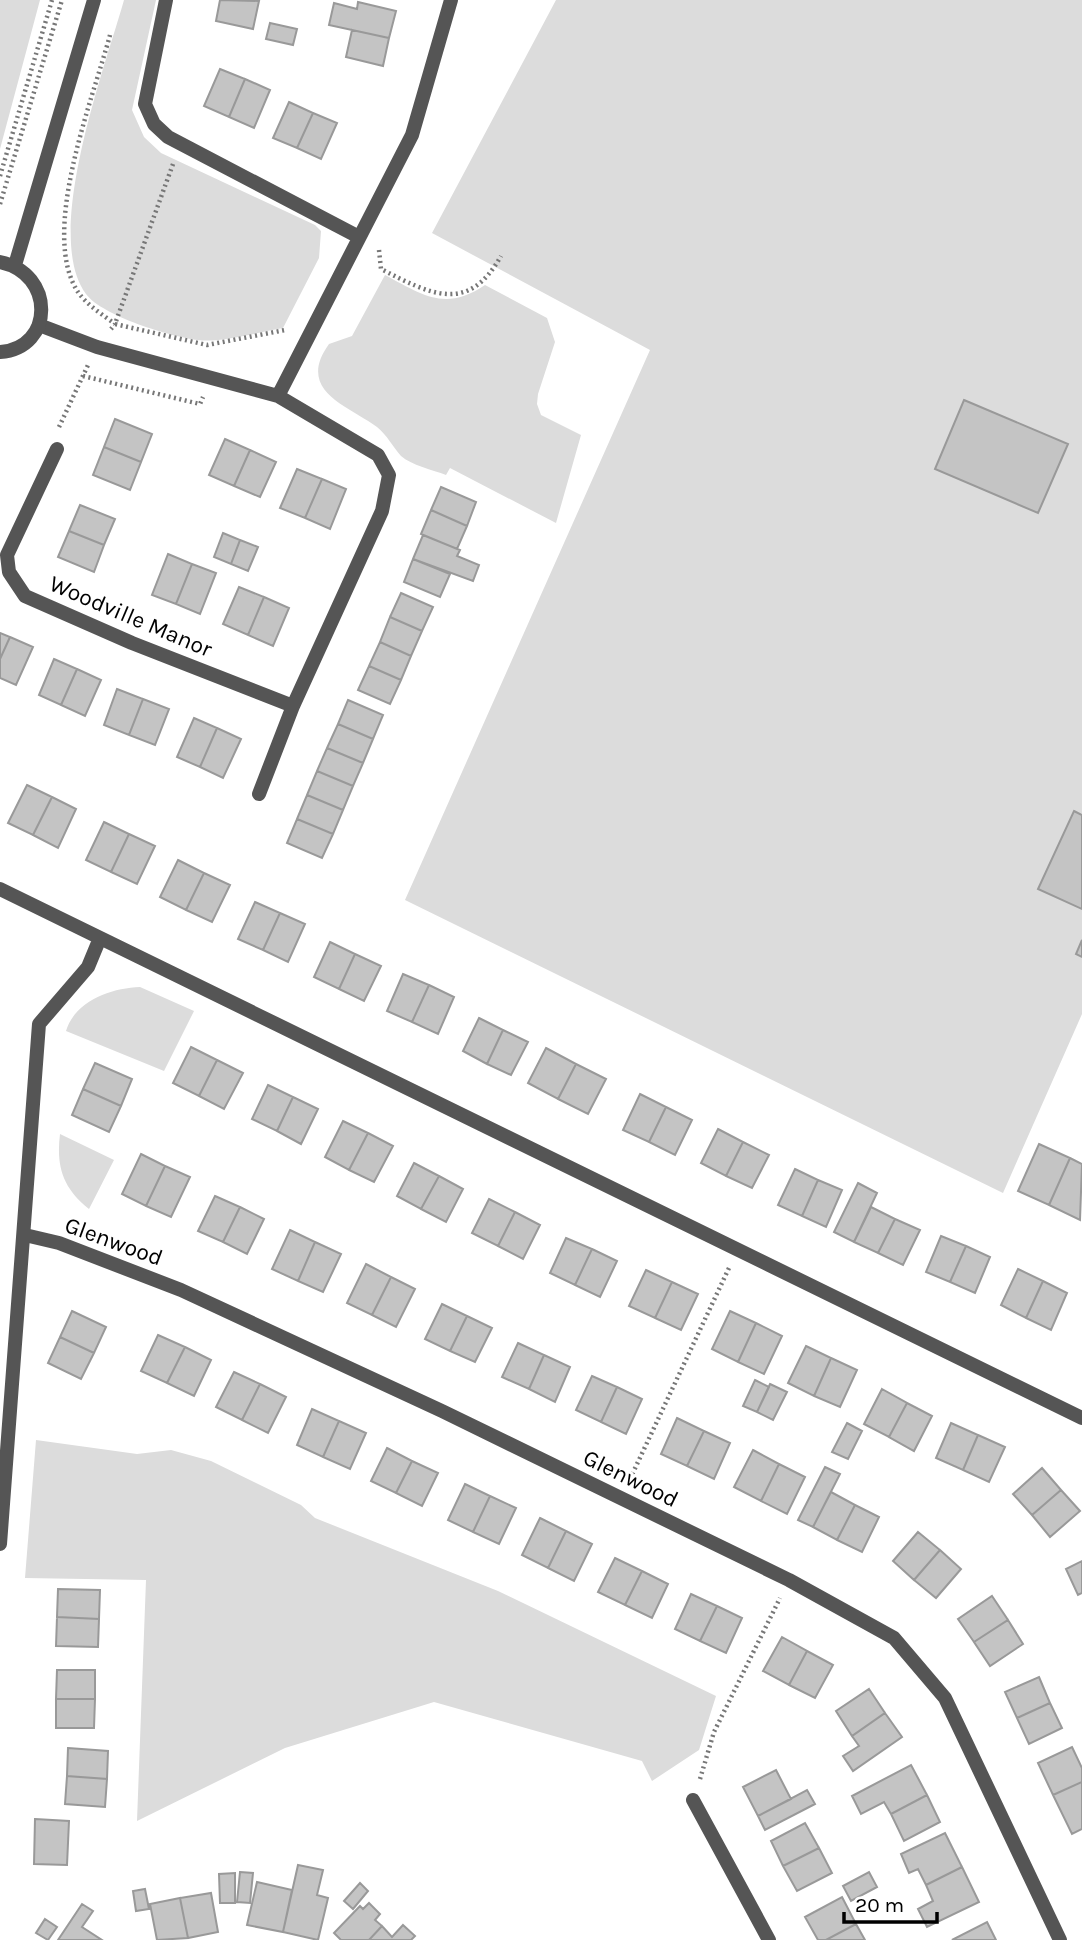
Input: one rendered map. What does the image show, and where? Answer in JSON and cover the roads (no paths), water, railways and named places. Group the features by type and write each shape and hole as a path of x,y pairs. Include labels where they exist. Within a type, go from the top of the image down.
{"street":[{"path":"15,265 94,0"},
{"path":"166,0 145,104 154,124 168,137 359,237"},
{"path":"278,396 412,135 451,0"},
{"path":"0,262 15,265 31,277 41,297 39,325 18,348 0,352"},
{"path":"39,325 97,347 278,396 378,455 389,475 382,512 293,706 259,794"},
{"name":"Woodville Manor","path":"57,449 7,555 9,572 25,596 132,643 293,706"},
{"path":"0,889 1082,1418"},
{"path":"0,1545 39,1024 88,967 100,938"},
{"name":"Glenwood","path":"25,1235 60,1243 181,1290 442,1411 789,1580 894,1638 945,1698 1060,1940"},
{"path":"693,1800 769,1940"}]}
